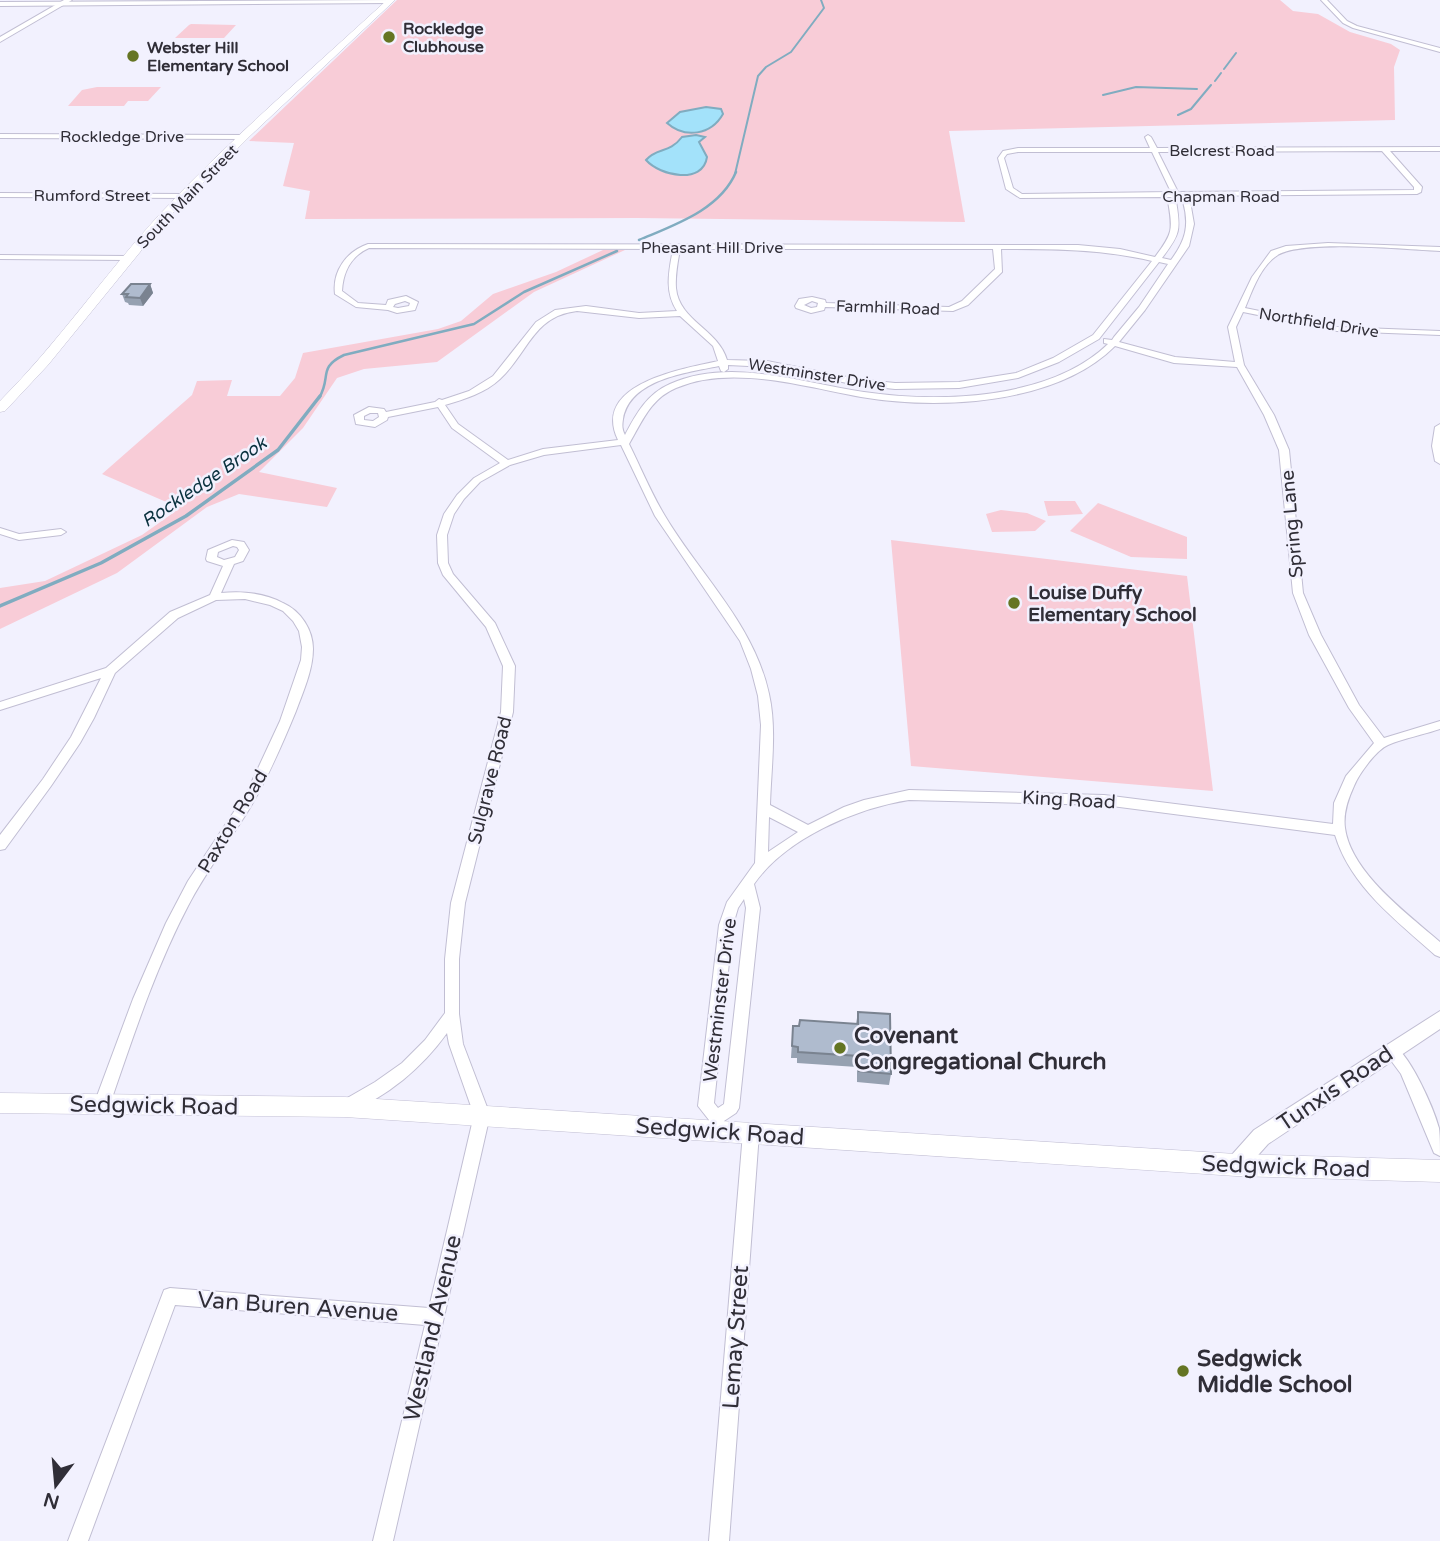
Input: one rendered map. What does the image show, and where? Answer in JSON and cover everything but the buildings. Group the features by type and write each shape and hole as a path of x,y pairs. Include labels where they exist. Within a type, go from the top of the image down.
{"main road":[{"name":"South Main Street","path":"0,408 46,359 126,258 184,196 244,136 391,0"},
{"name":"Sedgwick Road","path":"0,1103 345,1107 482,1115 717,1123 751,1133 1236,1165 1440,1171"}],"street":[{"path":"0,4 67,1 391,0"},
{"path":"1324,0 1345,22 1355,27 1440,50"},
{"path":"0,40 67,1"},
{"name":"Rockledge Drive","path":"0,136 244,136"},
{"name":"Westminster Drive","path":"626,442 634,418 653,399 679,385 724,374 779,378 853,395 918,400 956,399 1011,391 1051,379 1094,360 1112,344 1185,246 1192,218 1186,201 1176,196 1148,137"},
{"name":"Chapman Road","path":"1005,152 1001,158 1010,190 1020,197 1417,192 1418,187 1384,149"},
{"name":"Belcrest Road","path":"1005,152 1440,149"},
{"name":"Rumford Street","path":"0,195 184,196"},
{"name":"Westminster Drive","path":"748,885 754,908 731,1108 717,1123 706,1106 717,988 728,915 761,864 767,725 757,669 745,640 660,516 616,420 621,406 632,393 682,370 724,362 767,364 877,385 959,385 989,382 1042,367 1096,337 1172,240 1176,225 1172,201 1176,196"},
{"path":"677,246 672,292 681,313 714,339 724,362 724,374"},
{"name":"Spring Lane","path":"1381,743 1355,708 1315,635 1298,593 1291,545 1284,450 1269,415 1240,365 1232,327 1271,255 1284,248 1365,246 1440,249"},
{"name":"Farmhill Road","path":"823,305 923,310 958,306 999,270 996,247"},
{"name":"Pheasant Hill Drive","path":"389,307 356,305 338,292 348,258 359,248 1101,248 1172,263"},
{"path":"0,257 126,258"},
{"path":"385,415 475,391 494,381 540,324 555,313 581,308 638,316 681,313"},
{"name":"Northfield Drive","path":"1240,309 1337,329 1440,333"},
{"path":"1096,337 1112,344 1174,360 1240,365"},
{"path":"439,402 455,426 507,463"},
{"path":"1440,427 1437,446 1440,461"},
{"name":"Sulgrave Road","path":"482,1115 456,1044 452,1014 452,959 458,903 507,712 509,666 491,626 448,575 443,563 442,535 449,514 460,497 477,480 507,463 543,452 626,442"},
{"path":"0,531 19,537 61,532"},
{"path":"0,706 110,671 174,615 214,597 229,563"},
{"name":"Paxton Road","path":"102,1104 146,980 186,897 252,794 283,730 308,650 304,628 290,609 263,597 236,594 214,597"},
{"path":"0,845 67,758 97,704 110,671"},
{"path":"1440,725 1381,743 1352,776 1336,817 1343,848 1358,873 1440,951"},
{"name":"King Road","path":"761,864 806,830 879,799 909,794 1104,800 1337,830"},
{"path":"762,807 806,830"},
{"path":"345,1107 407,1071 434,1043 452,1014"},
{"name":"Tunxis Road","path":"1236,1165 1261,1137 1440,1018"},
{"path":"1391,1051 1407,1070 1440,1148"},
{"name":"Westland Avenue","path":"383,1541 482,1115"},
{"name":"Lemay Street","path":"719,1541 751,1133"},
{"name":"Van Buren Avenue","path":"78,1541 170,1296 435,1317"}],"shaded area":[{"path":"397,0 1280,0 1293,11 1318,14 1350,32 1391,44 1400,50 1394,67 1395,120 949,131 965,222 637,218 305,219 310,191 283,186 294,143 249,141"},
{"path":"189,25 236,25 224,38 175,38"},
{"path":"97,87 161,87 148,101 128,101 124,106 68,106 82,90"},
{"path":"603,250 625,250 534,292 437,362 364,369 337,378 303,428 259,472 337,488 327,507 239,494 207,507 117,573 0,629 0,588 45,581 142,535 180,508 102,474 192,395 197,381 232,380 227,396 280,396 295,378 303,353 438,329 461,321 493,294 556,272"},
{"path":"1044,501 1075,501 1083,514 1048,516"},
{"path":"1098,503 1187,537 1187,559 1131,557 1070,531"},
{"path":"1001,510 1027,513 1046,521 1035,531 992,532 986,514"},
{"path":"891,540 1187,576 1213,791 911,766"}],"water":[{"path":"706,107 721,109 723,114 712,127 705,130 689,133 667,123 680,112"},
{"path":"682,137 705,137 699,142 707,157 698,172 680,175 670,173 652,166 646,160 654,153 672,146"}],"waterway":[{"name":"Rockledge Brook","path":"735,174 758,76 766,67 791,52 824,8 821,0"},
{"path":"1224,69 1236,53"},
{"path":"1215,81 1221,73"},
{"path":"1178,115 1191,109 1211,85"},
{"path":"1103,95 1136,87 1197,89"},
{"name":"Rockledge Brook","path":"639,240 695,215 719,197 735,174"},
{"name":"Rockledge Brook","path":"319,398 328,369 344,355 474,324 524,292 617,251"},
{"name":"Rockledge Brook","path":"0,606 101,563 186,516 278,450 320,396"}],"place":[{"name":"Rockledge Clubhouse","path":"389,37"},
{"name":"Webster Hill Elementary School","path":"133,56"},
{"name":"Louise Duffy Elementary School","path":"1014,603"},
{"name":"Covenant Congregational Church","path":"840,1048"},
{"name":"Sedgwick Middle School","path":"1183,1371"}]}
